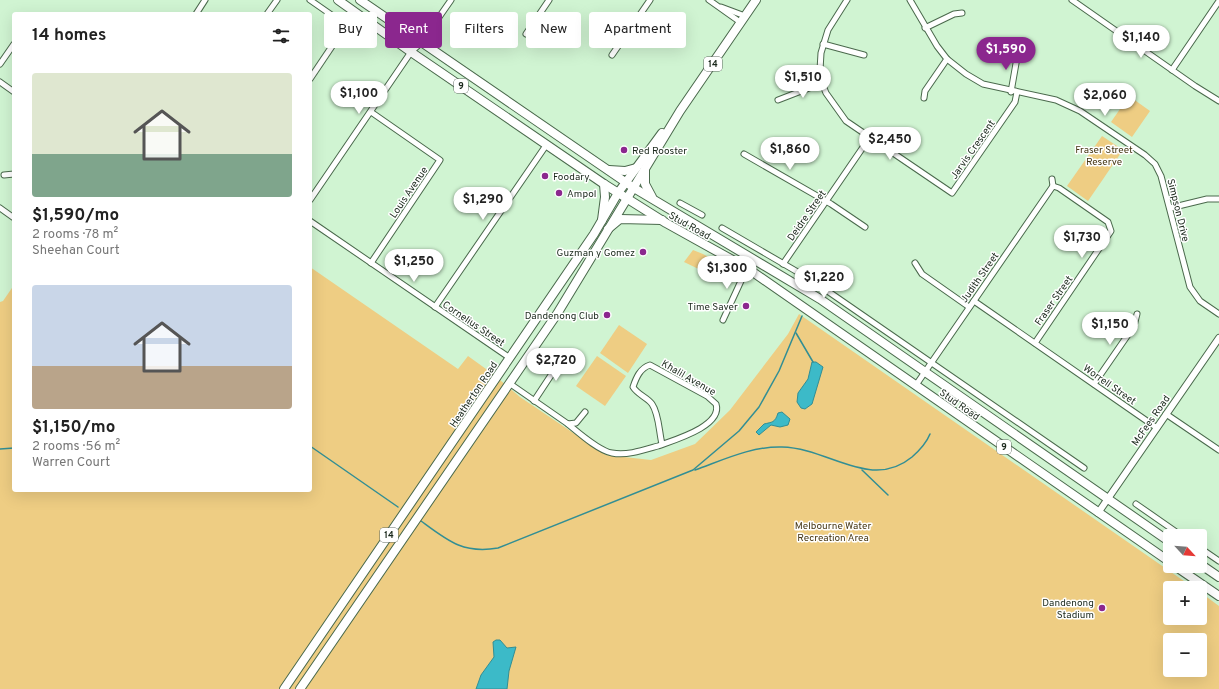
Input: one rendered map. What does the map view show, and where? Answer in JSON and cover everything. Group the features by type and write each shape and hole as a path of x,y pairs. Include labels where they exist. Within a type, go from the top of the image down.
{"main road":[{"name":"Stud Road","path":"338,0 355,12"},
{"name":"Stud Road","path":"359,0 385,18"},
{"path":"355,12 359,0"},
{"name":"Heatherton Road","path":"300,689 557,314 680,111 756,0"},
{"name":"Stud Road","path":"377,28 604,184 662,220 747,268 1163,557"},
{"name":"Stud Road","path":"428,48 634,188 820,299 1163,537"},
{"name":"Heatherton Road","path":"284,689 498,376 602,220 618,193 662,132 680,111"},
{"path":"607,169 625,171 636,168"},
{"path":"645,169 645,184 654,199"},
{"path":"602,220 605,197 604,184"},
{"path":"608,229 620,220 624,219 662,220"},
{"path":"510,358 521,366"},
{"path":"498,376 509,383"},
{"path":"1207,569 1219,577"},
{"path":"1185,573 1219,596"}],"street":[{"path":"197,12 205,0"},
{"path":"268,12 277,0"},
{"path":"310,0 327,12"},
{"path":"442,13 451,0"},
{"path":"542,12 550,0"},
{"path":"612,54 650,0"},
{"path":"709,0 742,19"},
{"name":"Jarvis Crescent","path":"847,0 828,30 823,44 820,62 822,83 831,102 840,115 952,194 1015,102 1014,92"},
{"name":"Simpson Drive","path":"910,0 925,28 947,59 966,74 983,84 1056,100 1080,111 1145,155 1155,164 1161,176 1190,287 1200,301 1219,314"},
{"path":"1072,0 1219,101"},
{"path":"1172,70 1219,1"},
{"path":"925,28 954,14 962,13"},
{"path":"823,44 864,55"},
{"path":"0,64 12,47"},
{"path":"312,76 331,48"},
{"path":"312,197 411,52 415,48"},
{"path":"1014,92 1018,52"},
{"path":"924,98 926,91 947,59"},
{"path":"0,82 12,91"},
{"path":"778,100 822,83"},
{"name":"Louis Avenue","path":"371,112 440,160 371,263"},
{"name":"Deidre Street","path":"783,264 827,202 870,137"},
{"path":"434,307 546,144"},
{"path":"744,154 827,202 865,227"},
{"path":"4,175 12,174"},
{"path":"1052,179 1054,186"},
{"name":"Judith Street","path":"916,385 1054,186"},
{"name":"Fraser Street","path":"1035,343 1111,231 1108,222 1054,186"},
{"path":"1170,208 1207,199 1219,199"},
{"path":"680,203 702,215"},
{"path":"0,208 12,217"},
{"path":"686,218 691,209"},
{"name":"Cornelius Street","path":"312,222 510,358"},
{"name":"Stud Road","path":"722,228 813,281 1084,468"},
{"path":"915,263 922,274 970,307"},
{"path":"723,320 747,268"},
{"name":"Worrell Street","path":"974,301 1157,428"},
{"path":"1094,384 1134,326 1137,314"},
{"name":"McFees Road","path":"1098,513 1219,338"},
{"path":"534,401 565,354"},
{"name":"Khalil Avenue","path":"509,383 603,450 612,453 637,451 662,444 701,428 712,420 718,409 716,404 707,396 650,365 645,366 639,373 633,387 636,392 652,405 657,416 662,444"},
{"path":"568,424 576,423 585,412"},
{"path":"1166,414 1219,450"},
{"path":"1136,504 1172,529"},
{"path":"1207,553 1219,561"}],"green space":[{"name":"Fraser Street Reserve","path":"1129,96 1150,111 1132,137 1111,122"},
{"name":"Fraser Street Reserve","path":"1102,136 1123,150 1088,201 1067,186"},
{"path":"693,250 736,272 735,277 713,268 709,274 684,262"},
{"name":"Melbourne Water Recreation Area","path":"312,268 458,369 468,356 493,374 520,397 606,455 651,460 695,444 730,410 788,334 799,314 1163,566 1163,573 1172,573 1184,581 1163,581 1163,625 1207,625 1207,597 1219,606 1219,689 0,689 0,302 3,301 12,288 12,492 312,492"},
{"path":"619,325 647,344 628,373 600,353"},
{"path":"597,356 626,376 605,406 576,386"}],"water":[{"path":"812,362 816,362 823,367 812,404 805,409 801,408 797,402 798,393 808,379"},
{"path":"782,412 790,419 788,425 780,427 771,425 759,435 756,432 764,424 773,422 778,413"},
{"path":"500,640 507,648 516,647 509,671 507,689 476,689 481,675 494,657 493,642"}],"waterway":[{"path":"421,521 456,544 475,549 498,548 693,470 739,431 759,407 779,371 802,316"},
{"path":"796,333 813,362"},
{"path":"695,470 749,451 771,447 799,449 849,465 865,469 881,470 897,466 912,457 927,441 930,434"},
{"path":"312,447 398,507"},
{"path":"0,449 12,448"},
{"path":"862,470 888,495"}],"place":[{"name":"Red Rooster","path":"624,150"},
{"name":"Foodary","path":"545,176"},
{"name":"Ampol","path":"559,193"},
{"name":"Guzman y Gomez","path":"643,252"},
{"name":"Time Saver","path":"746,306"},
{"name":"Dandenong Club","path":"607,315"},
{"name":"Dandenong Stadium","path":"1102,608"}]}
